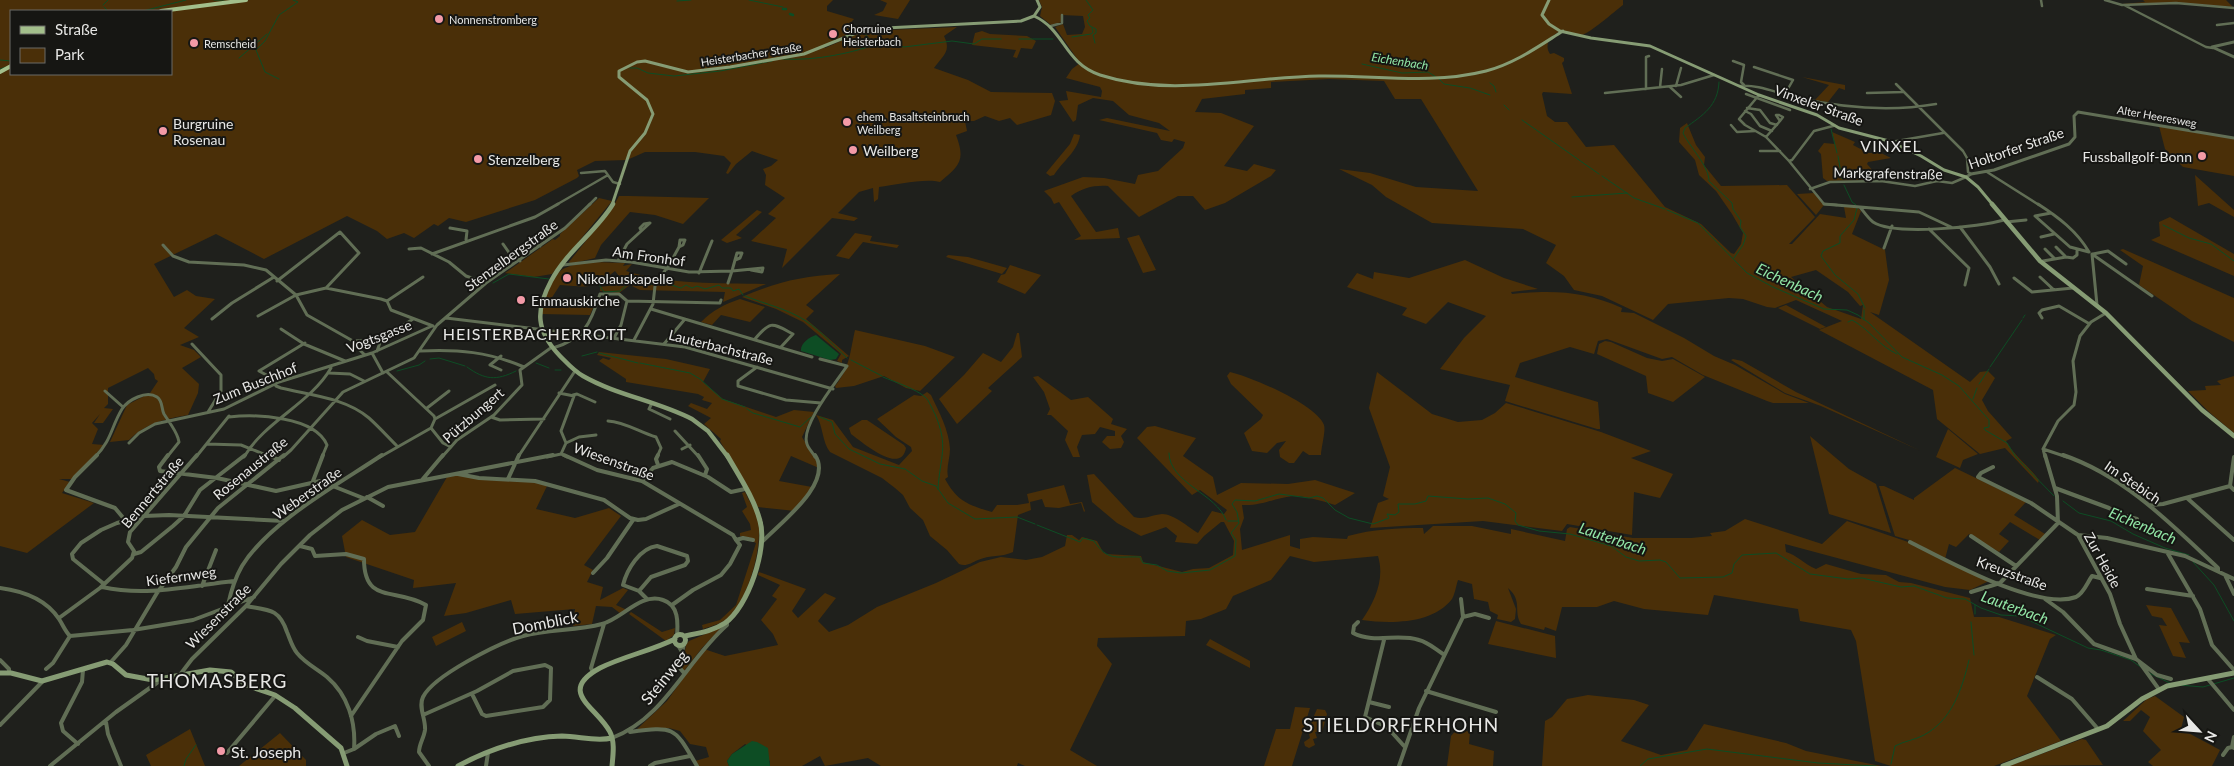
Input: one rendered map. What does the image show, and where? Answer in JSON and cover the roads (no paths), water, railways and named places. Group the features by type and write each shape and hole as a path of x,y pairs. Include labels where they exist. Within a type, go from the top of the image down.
{"main road":[{"path":"169,10 246,0"},
{"path":"1037,0 1040,9 1034,16 1051,26 1072,57 1086,68 1104,76 1128,82 1212,84 1318,76 1429,78 1465,74 1484,71 1513,62 1563,31"},
{"name":"Vinxeler Straße","path":"1549,0 1543,11 1543,18 1551,26 1577,36 1645,44 1758,97 1817,115 1833,126 1891,142 1922,156 1944,170 1966,178 1978,187 2004,221 2040,262 2106,312 2202,410 2234,436"},
{"name":"Heisterbacher Straße","path":"621,184 633,146 647,130 654,112 640,92 619,77 620,71 629,64 647,61 655,62 666,70 678,72 710,70 809,53 854,32 866,29 1018,22 1034,16"},
{"path":"612,766 612,738 605,723 581,697 582,685 593,672 727,622 737,613 743,603 758,562 762,542 760,514 721,446 709,432 693,420 587,378 575,371 552,347 542,331 539,315 542,298 549,283 612,206 621,184"},
{"path":"0,673 9,672 31,680 42,681 110,663 128,676 161,680 210,670 228,670 236,674 246,685 276,695 295,708 341,748 344,753 346,766"},
{"path":"2003,766 2099,730 2122,717 2144,696 2170,682 2209,680 2234,672"},
{"path":"458,766 488,753 538,738 561,736 602,740 612,738"}],"street":[{"path":"2041,0 2042,6"},
{"path":"2105,0 2124,5 2206,46 2234,57"},
{"path":"2124,5 2176,3 2234,8"},
{"path":"1051,26 1062,23 1062,15"},
{"path":"2217,26 2234,23"},
{"path":"2213,48 2213,46 2234,42"},
{"path":"1646,89 1646,58 1649,56"},
{"path":"1733,61 1744,65 1741,82 1744,85"},
{"path":"1754,67 1793,80 1786,94"},
{"path":"1676,86 1681,68"},
{"path":"1660,87 1662,69"},
{"path":"1605,93 1670,87 1696,82 1714,75"},
{"path":"1896,84 1966,155 1968,172 1971,174"},
{"path":"1738,86 1764,87 1786,94 1850,106 1888,109 1918,108 1936,104"},
{"path":"1670,87 1681,97"},
{"path":"1867,94 1903,92"},
{"path":"1746,94 1790,110"},
{"path":"1758,97 1744,111 1740,121 1766,137 1780,150 1810,189 1827,205 1919,212 1952,228"},
{"path":"1748,108 1760,110 1770,122 1777,125"},
{"path":"1744,111 1751,114 1760,126 1772,131"},
{"name":"Alter Heeresweg","path":"2078,112 2234,138"},
{"name":"Holtorfer Straße","path":"1966,178 1971,174 1987,172 2072,142 2075,137 2074,116 2078,112"},
{"path":"1766,137 1780,121"},
{"path":"1731,125 1738,133 1756,131"},
{"path":"1789,161 1792,160 1814,131 1833,126"},
{"path":"1891,142 1944,132"},
{"path":"1760,151 1780,150"},
{"path":"581,173 604,170 612,182 621,184"},
{"path":"1987,172 2072,228 2091,253 2152,296"},
{"path":"1881,181 1887,174 1898,173"},
{"path":"432,254 535,216 608,175"},
{"name":"Markgrafenstraße","path":"1810,189 1830,182 1881,181 1915,186 1938,181 1952,183 1966,178"},
{"name":"Stenzelbergstraße","path":"434,326 486,283 565,228 596,198"},
{"path":"1860,207 1874,223 1929,229 2026,220"},
{"path":"2051,213 2035,216 2054,234 2077,250 2091,253 2108,251 2126,264"},
{"path":"1884,248 1892,226"},
{"path":"1960,227 1990,267 1999,284"},
{"path":"450,228 467,231 466,240"},
{"path":"1929,229 1969,268 1965,285"},
{"path":"618,261 626,246 641,230"},
{"path":"212,319 232,303 276,279 340,232 359,252 326,288"},
{"path":"2041,237 2054,234"},
{"path":"531,241 540,246"},
{"path":"699,273 712,241"},
{"path":"503,244 510,254 520,261"},
{"path":"163,245 171,254 185,261 254,266 266,270 296,296 307,315 353,341 381,340 414,319"},
{"path":"634,340 651,309 655,286 679,247"},
{"path":"2056,247 2066,257"},
{"path":"409,249 419,248 449,262 466,276 486,283"},
{"path":"2045,249 2055,259"},
{"path":"2043,261 2066,257 2073,258 2077,250"},
{"path":"2091,253 2097,305"},
{"name":"Am Fronhof","path":"563,265 593,260 618,261 699,273 751,270"},
{"path":"728,283 735,260"},
{"path":"258,316 263,311 296,296 326,288 387,300 423,277"},
{"path":"2040,277 2054,290"},
{"path":"2014,278 2032,292 2073,288"},
{"path":"420,351 463,349 501,356 525,367 539,354 552,347 569,344 582,334 592,320 600,294 618,294 627,301 720,303 721,300"},
{"path":"387,300 391,310 434,326"},
{"path":"614,338 621,325 627,301"},
{"path":"2042,318 2039,313 2042,310 2058,306 2088,323"},
{"path":"651,309 812,356"},
{"path":"1970,592 2000,583 2056,527 2059,520 2057,496 2044,448 2060,418 2074,407 2076,398 2072,368 2079,338 2088,323 2096,316 2106,312"},
{"name":"Lauterbachstraße","path":"445,318 664,344 708,352 832,388"},
{"path":"664,344 685,319"},
{"path":"755,339 767,325 773,324 793,334 782,347"},
{"name":"Rosenaustraße","path":"110,663 126,645 156,593 176,568 189,543 210,517 245,485 279,460 311,429 335,400 346,390 410,361 420,351 434,326"},
{"name":"Vogtsgasse","path":"281,329 287,335 305,343 316,351 346,361 372,354 434,326"},
{"path":"377,352 381,340"},
{"path":"353,341 354,345 365,355"},
{"path":"305,343 259,371 272,378 275,384 281,388 335,400 368,417 397,446"},
{"path":"192,344 221,374 221,391 208,413"},
{"path":"372,354 385,373 427,408 435,419"},
{"path":"501,356 490,365 501,370"},
{"path":"762,542 778,525 796,511 819,476 819,462 805,438 821,403 847,366 820,359"},
{"name":"Zum Buschhof","path":"129,443 142,431 155,424 229,407 275,384 331,368 346,361"},
{"path":"757,366 738,381 738,386 786,400 821,403"},
{"name":"Pützbungert","path":"422,480 459,438 491,418 522,385 520,372 525,367"},
{"path":"59,618 103,585 130,561 134,554 141,552 184,516 200,490 243,459 250,447 308,394 329,373 331,368"},
{"path":"508,479 515,462 575,371"},
{"path":"329,373 350,374 365,381"},
{"path":"451,448 443,443 430,428 435,419 495,385"},
{"path":"105,391 123,407"},
{"path":"427,408 449,391"},
{"path":"559,393 577,394 595,402"},
{"path":"562,454 566,443 561,431 573,395"},
{"path":"125,520 117,509 97,504 66,490 108,443 123,407 137,398 154,396 160,400 164,414 170,420 179,442 159,467 158,470 163,473 216,478 276,491 313,481 320,481 365,497 383,506"},
{"path":"652,403 649,409 670,418"},
{"name":"Bennertstraße","path":"134,554 128,542 128,536 207,444 228,416 260,415 279,419"},
{"path":"491,418 509,421 544,419"},
{"path":"279,419 311,429 327,440 328,445 313,481"},
{"path":"608,421 621,422 636,431 656,437 661,448 656,459 658,465"},
{"name":"Weberstraße","path":"228,605 234,581 257,548 284,522 397,446 430,428"},
{"path":"675,432 690,445 704,464 707,471 704,476"},
{"path":"566,443 596,435"},
{"path":"207,444 233,443 250,447 279,460"},
{"path":"682,449 690,445"},
{"name":"Im Stebich","path":"2044,448 2083,462 2151,505 2218,568 2218,572"},
{"name":"Wiesenstraße","path":"179,676 192,658 246,606 281,564 299,546 342,510 388,487 562,454 597,470 642,481 733,535 736,540"},
{"path":"2230,486 2234,457"},
{"path":"642,481 658,465 672,462 704,476 731,492 746,489"},
{"name":"Zur Heide","path":"1993,467 1982,472 1978,477 2031,502 2078,535 2091,555 2100,578 2110,594 2120,624 2144,672 2158,688"},
{"path":"458,474 480,478 535,481 604,500 633,520 642,520 679,504"},
{"path":"2151,505 2187,498 2230,486"},
{"path":"2230,486 2234,490"},
{"path":"2054,488 2109,508 2135,520"},
{"path":"2187,498 2234,540"},
{"name":"Kiefernweg","path":"234,581 156,593 127,592 103,585 73,559 72,554 86,538 125,520 148,514 256,517 284,522"},
{"path":"593,573 607,558 633,520"},
{"path":"2078,535 2107,538 2189,557 2234,580"},
{"path":"1971,536 2016,566"},
{"path":"672,605 726,571 740,546 736,540 743,538 753,540"},
{"name":"Kreuzstraße","path":"1910,542 1981,576 2044,599 2074,598 2083,592 2092,576 2100,578"},
{"path":"638,592 649,578 685,565 688,557 655,545 646,547 636,559 623,583 625,587 645,595 647,599 663,600 672,605 676,612 681,640 682,653 679,666 684,673"},
{"path":"299,546 312,548 315,556 336,553 364,559 363,577 376,590 404,595 426,605 423,620 398,648 351,716"},
{"path":"202,586 216,550"},
{"path":"2167,552 2200,609 2212,646 2234,672"},
{"path":"2225,575 2234,594"},
{"path":"0,588 20,591 38,598 59,618 70,636"},
{"path":"2147,589 2193,596"},
{"path":"70,636 133,630 196,619 228,605 254,597"},
{"name":"Domblick","path":"429,766 420,758 418,752 424,732 421,708 423,696 435,682 508,642 530,635 604,624 621,616 647,599"},
{"path":"1406,766 1400,765 1404,746 1426,691 1463,617 1461,599"},
{"path":"2044,599 2063,612 2094,644 2139,662 2170,682"},
{"path":"246,606 274,612 280,616 296,653 334,684 346,700 351,716 354,749"},
{"path":"1463,617 1475,614 1489,618"},
{"name":"Steinweg","path":"612,738 629,732 658,707 704,647 727,625 727,622"},
{"path":"1358,622 1354,626 1353,634 1368,640 1419,640 1444,654"},
{"path":"593,672 591,668 604,624"},
{"path":"46,669 53,663 70,636"},
{"path":"358,637 366,641 398,648"},
{"path":"1384,640 1365,717 1383,724 1392,730 1404,746"},
{"path":"0,660 9,669 9,672"},
{"path":"423,715 472,694 516,670 546,665 551,668 550,700 543,707 486,716 482,714 472,694"},
{"path":"78,744 63,731 61,723 82,682 83,669"},
{"path":"2037,677 2072,699 2099,730"},
{"path":"50,766 161,680"},
{"path":"2209,680 2234,710"},
{"path":"0,725 42,681"},
{"path":"1426,691 1496,712"},
{"path":"227,753 276,695"},
{"path":"1369,702 1390,707"},
{"path":"106,721 108,734 121,766"},
{"path":"344,753 354,749 376,734 395,726 399,736"},
{"path":"629,732 660,729 675,732 679,735 697,766"},
{"path":"2223,755 2233,747 2234,737"},
{"path":"486,766 488,753"},
{"path":"650,766 655,763 690,756"}],"waterway":[{"path":"103,5 108,0"},
{"path":"147,10 186,0"},
{"path":"214,0 224,0"},
{"path":"279,79 265,72 256,50 265,41 279,15 298,2 293,0"},
{"path":"677,1 691,0"},
{"path":"749,0 783,7"},
{"path":"1086,0 1093,10 1088,15 1090,18 1087,21 1090,26 1096,29 1096,33 1093,35 1095,43"},
{"path":"104,7 107,10"},
{"path":"1072,37 1091,34 1093,32 1092,28"},
{"path":"239,58 267,34"},
{"path":"865,34 872,42 877,41"},
{"path":"888,43 904,47 952,41 974,44 982,39 1001,39"},
{"path":"1019,39 1053,39"},
{"path":"783,59 809,59 834,55 860,50 884,42"},
{"path":"0,60 10,61"},
{"path":"630,68 637,68 648,73 674,76 720,71 772,61"},
{"name":"Eichenbach","path":"1362,64 1402,73 1428,72 1436,77"},
{"path":"0,69 6,67"},
{"name":"Eichenbach","path":"1439,79 1444,84 1470,88 1490,95"},
{"path":"1719,82 1713,104 1685,128 1683,133 1706,169 1709,181 1732,203 1733,209 1741,221 1740,227 1746,236 1743,245 1734,258"},
{"path":"1490,83 1494,86 1496,92"},
{"name":"Eichenbach","path":"1504,105 1509,110"},
{"name":"Eichenbach","path":"1522,120 1599,174"},
{"path":"1831,129 1837,153"},
{"path":"1838,156 1842,179"},
{"name":"Eichenbach","path":"1602,176 1627,193"},
{"path":"1844,185 1852,202 1856,205"},
{"path":"1572,197 1627,193"},
{"name":"Eichenbach","path":"1627,193 1634,198 1665,209"},
{"path":"1857,208 1854,220 1840,236 1840,243 1823,251 1821,256 1835,275 1858,294 1865,308"},
{"name":"Eichenbach","path":"1667,210 1698,223 1747,273 1773,287 1824,309 1847,310 1864,319"},
{"path":"2163,225 2189,238 2211,244 2234,261"},
{"path":"493,283 509,274 549,279"},
{"path":"597,282 604,292 620,291 635,278 644,280 647,285 653,284"},
{"path":"658,284 665,283 681,288 686,285 692,288 697,286 705,289 719,285 722,288 731,288 733,291 739,289 743,295"},
{"path":"745,296 784,310 806,321 847,358"},
{"name":"Eichenbach","path":"1864,310 1864,319"},
{"name":"Eichenbach","path":"1864,319 1902,357 1942,375 1959,386 1989,420 1989,427 1984,428 1985,430 2007,443 2016,457 2054,496"},
{"path":"1848,322 1852,320 1885,347 1897,354"},
{"path":"1990,367 2022,320"},
{"name":"Lauterbach","path":"582,356 597,352"},
{"name":"Lauterbach","path":"599,353 638,363"},
{"name":"Lauterbach","path":"430,359 439,358 465,366"},
{"path":"851,360 882,376"},
{"name":"Lauterbach","path":"397,371 419,365 425,361"},
{"name":"Lauterbach","path":"536,363 549,368"},
{"name":"Lauterbach","path":"640,363 690,373 700,379 722,399 745,407"},
{"name":"Lauterbach","path":"467,367 479,375 491,378 516,371"},
{"path":"1979,384 1989,369"},
{"name":"Lauterbach","path":"555,370 561,370"},
{"path":"883,377 921,394 928,400 935,414 943,444 938,489"},
{"path":"1973,399 1977,388"},
{"name":"Lauterbach","path":"747,409 753,413 800,427 811,417"},
{"name":"Lauterbach","path":"820,417 832,422 835,434 849,449 880,464 905,469 922,481 936,486 938,489"},
{"path":"1169,453 1171,463 1177,472 1185,481 1213,503 1226,520"},
{"name":"Lauterbach","path":"938,489 948,503 975,519 1017,517 1035,524"},
{"name":"Lauterbach","path":"1037,525 1080,542 1083,538 1094,541 1099,548 1109,555 1140,557 1143,563 1157,565 1167,571 1181,573 1210,570 1235,556 1236,540 1231,533 1239,523 1237,512 1232,504 1235,500 1255,501 1279,494 1309,498 1317,496 1323,498 1335,510 1349,518 1373,524 1389,518 1387,514 1395,515 1399,512 1398,504 1415,504 1426,501 1428,496 1468,499 1488,498 1505,504 1516,513 1515,521 1518,525 1539,531 1570,534 1611,546 1626,557 1639,561 1660,560 1666,562 1680,578 1723,577 1732,573 1734,564 1742,555 1776,553 1810,574 1848,579 1862,578 1901,587 1914,586 1947,598 1965,599 1981,608 2001,615 2020,616 2088,648 2101,650 2131,660 2142,668"},
{"name":"Eichenbach","path":"2063,501 2079,513 2111,521 2133,534 2165,548 2189,555"},
{"path":"1228,521 1238,521"},
{"name":"Eichenbach","path":"2193,562 2214,585 2234,621"},
{"path":"1975,605 1975,614"},
{"path":"1971,622 1974,655"},
{"path":"1891,764 1895,746 1924,735 1934,729 1949,712 1959,693 1969,660"},
{"name":"Lauterbach","path":"2149,673 2170,683"},
{"name":"Lauterbach","path":"2179,685 2203,687 2234,678"},
{"path":"184,766 186,759 196,745"},
{"path":"1640,766 1648,759 1707,749 1818,763 1876,766"}],"place":[{"name":"Nonnenstromberg","path":"439,19"},
{"name":"Chorruine Heisterbach","path":"833,34"},
{"name":"Remscheid","path":"194,43"},
{"name":"ehem. Basaltsteinbruch Weilberg","path":"847,122"},
{"name":"Burgruine Rosenau","path":"163,131"},
{"name":"Weilberg","path":"853,150"},
{"name":"Fussballgolf-Bonn","path":"2202,156"},
{"name":"Stenzelberg","path":"478,159"},
{"name":"Nikolauskapelle","path":"567,278"},
{"name":"Emmauskirche","path":"521,300"},
{"name":"St. Joseph","path":"221,751"}],"district":[{"name":"VINXEL","path":"1891,145"},
{"name":"HEISTERBACHERROTT","path":"535,333"},
{"name":"THOMASBERG","path":"217,680"},
{"name":"STIELDORFERHOHN","path":"1401,724"}]}
